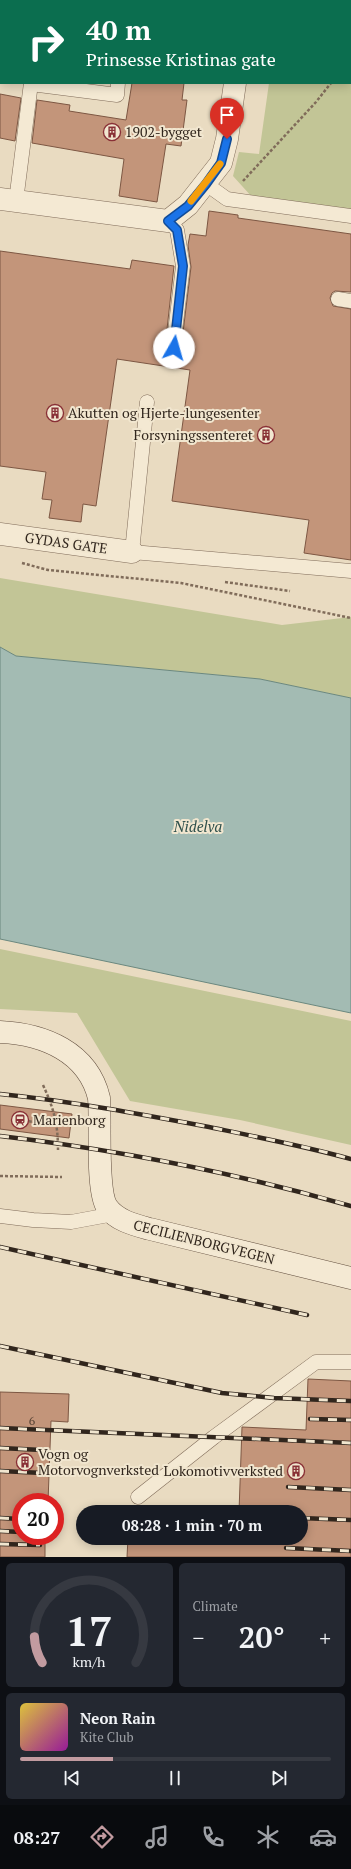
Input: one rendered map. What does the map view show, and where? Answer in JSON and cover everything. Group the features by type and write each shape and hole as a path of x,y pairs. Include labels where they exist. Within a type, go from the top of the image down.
{"street":[{"path":"8,200 168,221 188,206 221,163 227,139 235,84"},
{"name":"GYDAS GATE","path":"0,534 132,552"},
{"name":"CECILIENBORGVEGEN","path":"0,1032 32,1035 47,1040 73,1055 90,1076 96,1086 99,1098 100,1180 102,1196 107,1207 122,1220 140,1227 351,1278"}],"lane":[{"path":"8,200 31,84 117,95 118,84"},
{"path":"206,184 227,199 351,216"},
{"path":"168,221 177,230 183,266 174,348"},
{"path":"147,402 132,552 351,572"},
{"path":"0,1216 33,1220 71,1222 114,1214"},
{"path":"138,1497 214,1437 316,1362 351,1362"}],"path":[{"path":"227,199 316,102 330,84"},
{"path":"19,562 48,570 181,583 351,618"},
{"path":"43,1085 52,1104 58,1126 58,1150"},
{"path":"14,1119 58,1126"},
{"path":"0,1176 62,1177"}],"green space":[{"path":"269,84 351,84 351,211 252,197 233,176 239,152 259,154"},
{"path":"0,578 282,625 351,617 351,698 260,679 16,656 0,647"},
{"path":"0,949 351,1021 351,1145 240,1120 130,1101 77,1013 0,1009"}],"water":[{"name":"Nidelva","path":"0,647 16,656 260,679 351,698 351,1013 0,939"}],"building":[{"name":"1902-bygget","path":"132,84 184,84 182,100 187,100 181,146 166,144 157,202 119,196 124,159 32,143 37,100 70,105 69,111 126,120"},
{"path":"0,94 21,98 15,141 0,138"},
{"path":"209,211 238,215 238,218 351,234 351,292 335,291 332,293 330,298 333,306 351,309 351,560 304,553 309,520 172,501 190,370 117,359 96,506 83,504 81,522 49,518 52,500 42,499 46,472 0,466 0,251 130,269 132,260 174,266 165,347 168,355 176,356 181,349 191,267 188,245 190,234 206,236"},
{"path":"0,1105 72,1114 69,1138 0,1129"},
{"name":"Lokomotivverksted","path":"308,1379 351,1381 351,1557 127,1557 128,1545 308,1545 308,1505 239,1505 242,1427 306,1430"},
{"name":"Vogn og Motorvognverksted","path":"0,1392 69,1394 68,1422 51,1421 48,1493 12,1493 12,1545 45,1545 45,1557 0,1557"}],"railway":[{"path":"0,1094 79,1104 183,1122 280,1142 351,1159"},
{"path":"0,1136 89,1148 177,1164 264,1183 351,1206"},
{"path":"0,1247 307,1315"},
{"path":"0,1346 222,1393 274,1398 351,1401"},
{"path":"310,1419 351,1420"},
{"path":"0,1428 351,1443"},
{"path":"0,1448 42,1450"},
{"path":"0,1471 43,1473"},
{"path":"288,1487 351,1490"},
{"path":"0,1518 12,1519"},
{"path":"308,1518 351,1520"},
{"path":"0,1531 12,1532"},
{"path":"0,1544 12,1544"},
{"path":"286,1548 351,1551"}],"slow traffic":[{"path":"191,201 206,184 220,164"}],"place":[{"name":"1902-bygget","path":"112,132"},
{"name":"Akutten og Hjerte-lungesenter","path":"55,413"},
{"name":"Forsyningssenteret","path":"266,435"},
{"name":"Marienborg","path":"20,1120"},
{"name":"Vogn og Motorvognverksted","path":"25,1462"},
{"name":"Lokomotivverksted","path":"296,1471"}],"route":[{"path":"174,348 183,266 177,230 168,221 188,206 206,184 221,163 227,139"}]}
